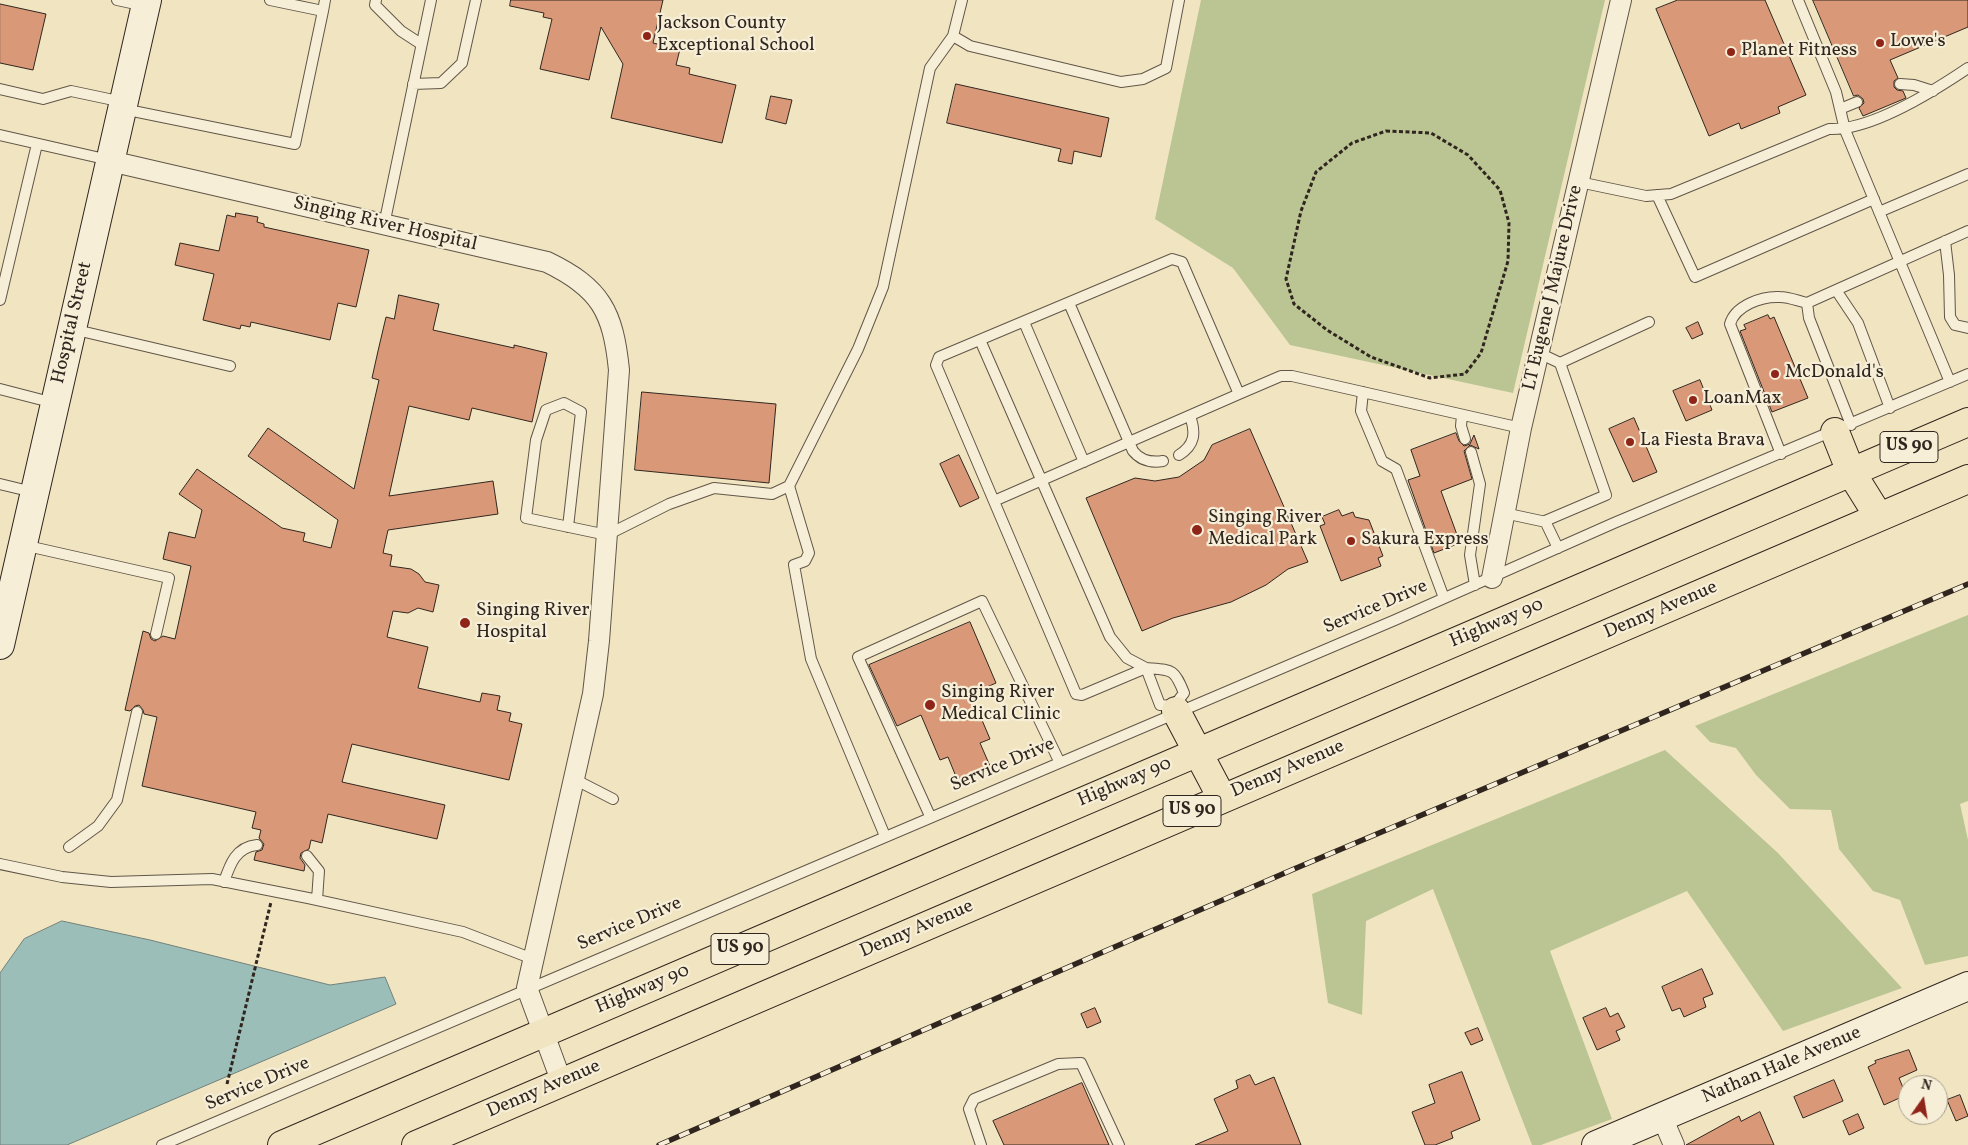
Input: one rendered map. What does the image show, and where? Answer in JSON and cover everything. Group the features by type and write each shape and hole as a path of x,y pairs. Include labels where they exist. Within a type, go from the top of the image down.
{"main road":[{"name":"Highway 90","path":"282,1145 1968,422"},
{"path":"1843,429 1851,472 1879,518"},
{"name":"Denny Avenue","path":"416,1145 1968,479"},
{"path":"1175,709 1222,798"}],"street":[{"name":"LT Eugene J Majure Drive","path":"1484,581 1504,513 1521,428 1621,0"},
{"name":"Hospital Street","path":"0,646 146,3"},
{"name":"Singing River Hospital","path":"110,161 547,262 586,284 601,303 616,338 619,370 593,694 527,988"},
{"name":"Nathan Hale Avenue","path":"1596,1145 1968,986"},
{"path":"527,988 562,1083"},
{"path":"1662,1117 1674,1145"}],"lane":[{"path":"118,0 146,3"},
{"path":"270,0 323,11"},
{"path":"0,89 42,98 71,91 123,105 295,144 325,0"},
{"path":"376,0 375,5 401,31 422,44"},
{"path":"384,225 431,0"},
{"path":"413,84 441,83 462,63 476,0"},
{"path":"568,527 581,412 564,403 546,410 539,432 526,518 568,527 607,535 669,504 714,488 772,494 789,486 858,349 883,287 930,68 953,36 962,0"},
{"path":"953,36 970,46 1121,82 1143,78 1166,68 1179,0"},
{"path":"1798,0 1836,92 1845,130 1950,382"},
{"path":"1579,182 1638,194 1671,194 1829,129 1845,130 1922,99 1968,68"},
{"path":"1900,84 1914,85 1933,91"},
{"path":"1840,109 1857,102"},
{"path":"0,135 110,161"},
{"path":"0,300 37,144"},
{"path":"1879,212 1968,174"},
{"path":"1657,195 1695,277 1874,199"},
{"path":"1781,454 1730,324 1733,314 1739,309 1768,298 1780,296 1807,304 1899,260 1968,231"},
{"path":"1945,240 1949,275 1950,317 1955,325 1968,328"},
{"path":"1146,668 1082,695 1076,694 936,365 939,357 1172,259 1182,262 1240,394"},
{"path":"1836,290 1858,323 1890,408"},
{"path":"1069,303 1133,451 1143,460 1163,461"},
{"path":"1807,304 1809,318 1843,429"},
{"path":"1024,322 1084,462"},
{"path":"1539,353 1560,362 1649,322"},
{"path":"71,328 230,366"},
{"path":"980,340 1110,637 1117,649 1126,658 1146,668 1171,670 1177,675 1184,693 1175,709 1160,705 1146,668"},
{"path":"1504,513 1546,522 1606,495 1560,362"},
{"name":"Service Drive","path":"162,1145 885,836 1175,709 1444,598 1968,374"},
{"path":"994,501 1240,394 1286,376 1521,428"},
{"path":"0,389 54,403"},
{"path":"1363,392 1361,411 1382,461 1396,468 1444,598"},
{"path":"1462,415 1460,422 1465,439"},
{"path":"1179,455 1191,444 1194,437 1195,429 1190,416"},
{"path":"1471,452 1480,484 1470,555 1484,581"},
{"path":"0,484 34,492"},
{"path":"789,486 809,553 805,561 794,565 811,658 885,836"},
{"path":"1546,522 1558,548"},
{"path":"22,545 168,578 156,634"},
{"path":"930,816 858,657 982,602 1059,761"},
{"path":"69,847 98,826 117,800 137,712"},
{"path":"574,779 613,798"},
{"path":"224,882 231,861 236,855 247,848 258,845"},
{"path":"307,856 319,871 317,900"},
{"path":"0,864 62,877 111,882 212,879 462,932 533,959"},
{"path":"981,1145 969,1109 974,1098 1058,1064 1081,1063 1119,1145"}],"path":[{"path":"1386,131 1431,132 1468,155 1500,190 1509,223 1508,261 1481,353 1465,374 1430,378 1371,357 1327,330 1294,304 1286,279 1301,211 1316,172 1352,143 1386,131"},
{"path":"227,1084 274,892"}],"green space":[{"path":"1201,0 1605,0 1513,393 1290,345 1233,268 1155,219"},
{"path":"1968,615 1968,801 1960,804 1968,840 1968,956 1925,965 1900,900 1873,891 1839,849 1831,810 1790,809 1756,775 1736,748 1710,742 1695,726"},
{"path":"1665,750 1778,853 1902,988 1783,1031 1687,891 1550,951 1612,1119 1541,1145 1532,1145 1433,889 1366,921 1362,1015 1328,1003 1312,894"}],"water":[{"path":"62,921 150,940 330,985 385,977 396,1004 67,1145 0,1145 0,973 24,939"}],"building":[{"path":"511,0 663,0 653,43 680,49 676,65 690,68 689,74 736,85 722,143 611,118 623,64 601,27 589,80 540,69 552,19 543,17 544,13 510,6"},
{"name":"Planet Fitness","path":"1678,0 1765,0 1806,95 1778,107 1780,113 1741,129 1739,123 1709,136 1656,9"},
{"name":"Lowe's","path":"1813,0 1968,0 1968,27 1890,60 1898,78 1894,81 1894,87 1897,90 1903,91 1906,98 1863,116 1859,108 1864,103 1863,99 1858,95 1854,96"},
{"path":"0,4 46,14 33,70 0,63"},
{"path":"956,84 1109,118 1101,157 1074,151 1072,164 1058,161 1061,149 947,123"},
{"path":"771,96 792,100 786,124 766,119"},
{"path":"236,213 258,217 257,222 264,224 264,227 369,250 356,307 338,303 330,340 251,322 250,327 241,325 240,329 203,320 214,274 175,265 180,243 219,251 227,215 235,217"},
{"path":"399,295 439,304 433,330 514,348 514,345 547,353 532,422 472,408 469,420 409,406 389,496 493,481 498,514 388,530 383,553 392,555 390,566 411,569 419,574 425,582 439,585 433,612 418,608 408,613 393,611 387,637 428,647 418,688 480,702 482,693 500,696 497,710 511,713 509,721 522,724 509,780 352,744 342,782 445,805 437,839 328,814 322,843 311,840 309,849 301,853 300,858 305,865 304,871 254,860 256,852 262,850 264,844 259,838 261,830 252,828 256,812 142,786 157,717 144,714 139,705 130,711 125,710 143,631 149,633 151,639 155,641 163,636 175,639 191,566 163,559 169,532 195,538 202,510 179,494 197,469 282,528 305,533 303,541 331,548 338,520 248,456 268,428 354,489 379,380 372,378 378,351 386,317 394,319"},
{"name":"McDonald's","path":"1768,315 1770,319 1774,317 1808,398 1772,412 1740,331 1746,329 1744,325"},
{"path":"1698,322 1703,334 1692,339 1686,328"},
{"name":"LoanMax","path":"1700,380 1712,410 1686,421 1673,391"},
{"path":"642,392 776,404 769,483 635,470"},
{"name":"La Fiesta Brava","path":"1634,418 1657,472 1633,482 1609,429"},
{"name":"Singing River Medical Park","path":"1250,429 1308,562 1288,569 1266,585 1231,602 1173,618 1142,631 1086,498 1135,478 1155,481 1179,477 1204,460 1212,445"},
{"path":"1456,433 1459,441 1464,446 1470,444 1474,435 1479,449 1470,445 1464,451 1472,479 1441,491 1460,543 1434,553 1408,480 1420,476 1411,450"},
{"path":"959,455 979,498 960,507 940,464"},
{"name":"Sakura Express","path":"1339,510 1342,516 1353,512 1355,517 1369,520 1383,556 1378,558 1381,566 1341,581 1320,526 1325,524 1322,517"},
{"name":"Singing River Medical Clinic","path":"970,622 996,683 971,694 990,739 980,743 990,766 957,779 948,757 940,760 921,715 897,726 869,665"},
{"path":"1702,969 1713,994 1703,998 1706,1007 1684,1017 1680,1008 1672,1011 1662,987"},
{"path":"1095,1008 1101,1022 1087,1028 1081,1014"},
{"path":"1606,1008 1610,1017 1618,1013 1625,1027 1616,1031 1620,1040 1597,1050 1583,1018"},
{"path":"1478,1028 1483,1040 1471,1045 1465,1033"},
{"path":"1909,1050 1917,1070 1906,1075 1898,1075 1898,1099 1884,1105 1868,1067 1876,1063 1875,1061"},
{"path":"1462,1072 1480,1120 1451,1132 1453,1138 1435,1145 1425,1145 1412,1112 1435,1103 1429,1085"},
{"path":"1250,1075 1255,1085 1274,1077 1301,1145 1195,1145 1228,1131 1214,1099 1238,1088 1236,1081"},
{"path":"1834,1080 1843,1101 1803,1118 1794,1097"},
{"path":"1082,1083 1109,1145 1004,1145 993,1121"},
{"path":"1960,1095 1968,1116 1956,1121 1948,1100"},
{"path":"1760,1112 1774,1145 1686,1145 1739,1116 1741,1121"},
{"path":"1858,1114 1864,1128 1849,1135 1843,1121"}],"railway":[{"path":"659,1145 1294,869 1968,584"}],"place":[{"name":"Jackson County Exceptional School","path":"647,36"},
{"name":"Lowe's","path":"1880,43"},
{"name":"Planet Fitness","path":"1731,52"},
{"name":"McDonald's","path":"1775,374"},
{"name":"LoanMax","path":"1693,400"},
{"name":"La Fiesta Brava","path":"1630,442"},
{"name":"Singing River Medical Park","path":"1197,530"},
{"name":"Sakura Express","path":"1351,541"},
{"name":"Singing River Hospital","path":"465,623"},
{"name":"Singing River Medical Clinic","path":"930,705"}]}
